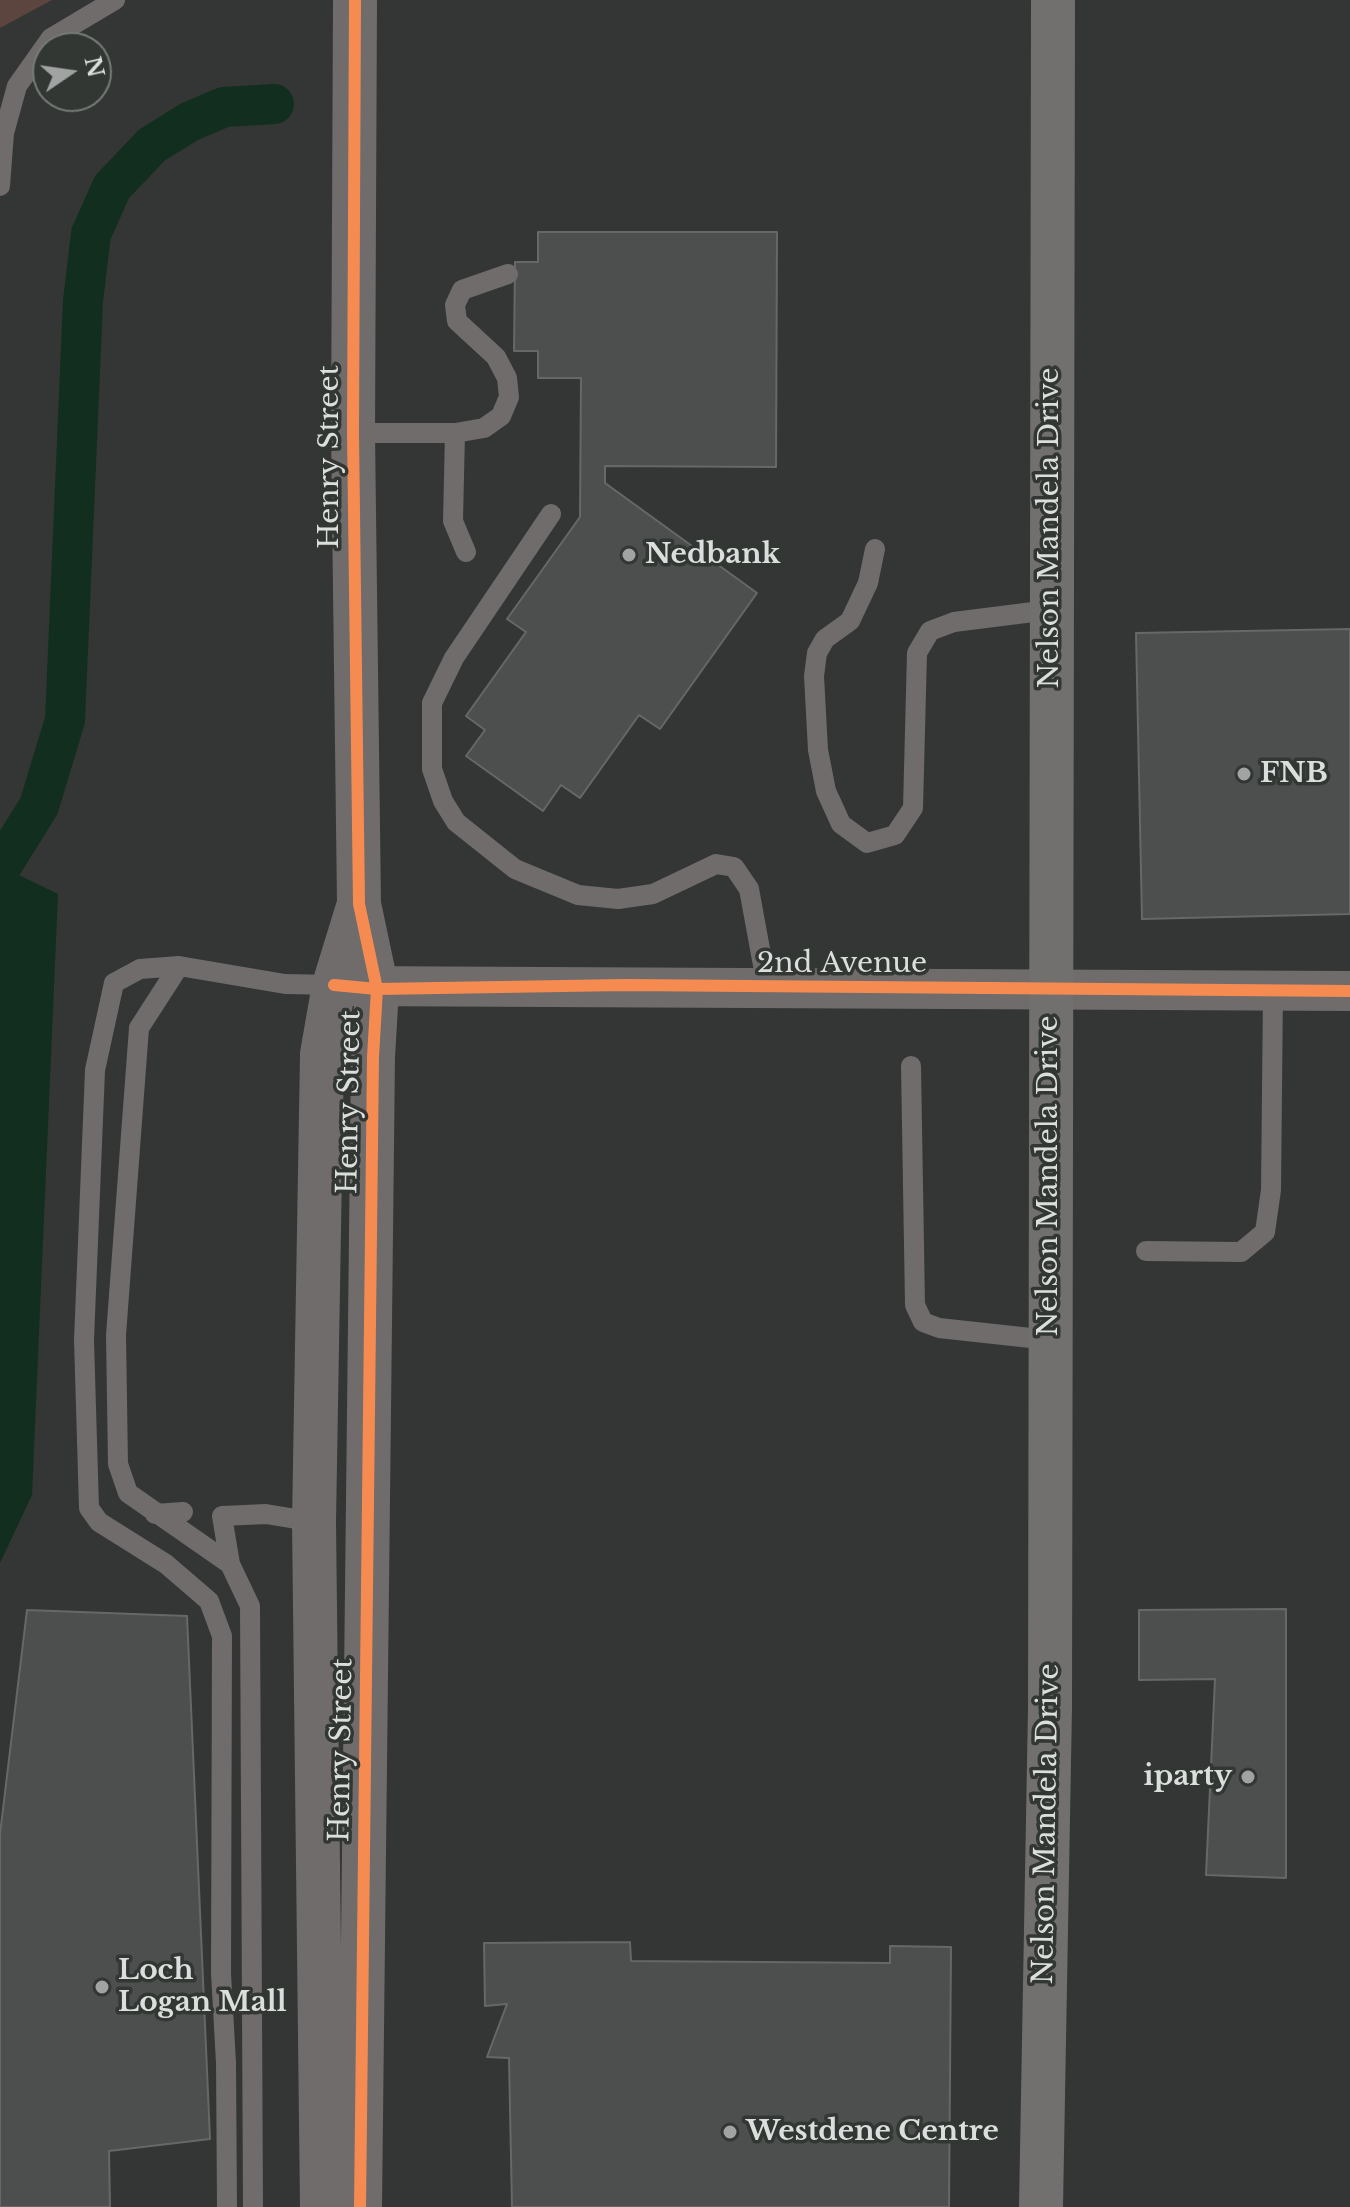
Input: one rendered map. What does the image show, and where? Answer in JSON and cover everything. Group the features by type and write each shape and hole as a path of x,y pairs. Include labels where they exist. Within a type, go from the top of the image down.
{"highway":[{"name":"Nelson Mandela Drive","path":"1041,2207 1050,1707 1049,610 1053,0"}],"street":[{"name":"Henry Street","path":"355,0 353,433 359,904 377,989 373,1057 360,2207"},
{"name":"Henry Street","path":"322,2207 314,1522 322,1054 334,985 359,904"},
{"name":"2nd Avenue","path":"334,985 377,989 446,985 1350,991"}],"lane":[{"path":"0,186 4,133 17,86 51,38 115,0"},
{"path":"353,433 455,433 484,428 501,416 509,397 507,378 496,357 457,321 455,305 462,290 508,274"},
{"path":"455,433 453,521 466,552"},
{"path":"551,514 454,658 432,703 432,769 443,801 456,822 515,869 578,895 618,899 653,894 716,864 734,867 749,889 767,987"},
{"path":"875,549 868,583 850,621 825,639 817,653 814,676 818,750 826,791 841,824 867,843 895,835 913,808 917,653 930,631 954,622 1049,610"},
{"path":"227,2207 226,2063 221,1973 222,1636 209,1601 166,1564 99,1522 89,1508 84,1340 95,1070 114,983 140,969 179,966 285,984 334,985"},
{"path":"179,966 139,1028 116,1335 118,1464 128,1493 230,1564"},
{"path":"1146,1251 1241,1252 1265,1232 1271,1190 1273,990"},
{"path":"911,1066 915,1305 923,1322 939,1328 1049,1340"},
{"path":"155,1514 183,1512"},
{"path":"253,2207 250,1606 230,1564 222,1516 266,1514 314,1522"}],"shaded area":[{"path":"0,0 52,0 0,28"},
{"path":"0,866 58,894 32,1495 0,1563"}],"building":[{"name":"Nedbank","path":"538,232 777,232 776,467 605,466 605,483 757,593 660,729 639,715 580,798 561,785 543,811 466,756 485,730 466,716 526,632 507,619 580,517 581,378 538,378 538,351 514,351 515,262 538,262"},
{"name":"FNB","path":"1350,629 1350,914 1142,919 1136,633"},
{"name":"iparty","path":"1286,1609 1286,1878 1206,1875 1215,1679 1139,1680 1139,1610"},
{"name":"Loch Logan Mall","path":"27,1610 187,1616 210,2139 109,2151 110,2207 0,2207 0,1834"},
{"name":"Westdene Centre","path":"630,1942 631,1961 890,1963 890,1946 951,1947 949,2207 512,2207 509,2058 487,2057 507,2004 485,2006 484,1943"}],"waterway":[{"path":"1,867 39,806 65,720 83,301 91,234 112,187 152,145 189,122 224,107 274,104"}],"cycle path":[{"path":"355,0 353,433 359,904 377,989 373,1057 360,2207"},
{"path":"334,985 377,989 625,985 1350,991"}],"place":[{"name":"Nedbank","path":"629,555"},
{"name":"FNB","path":"1244,774"},
{"name":"iparty","path":"1248,1777"},
{"name":"Loch Logan Mall","path":"102,1987"},
{"name":"Westdene Centre","path":"730,2132"}]}
